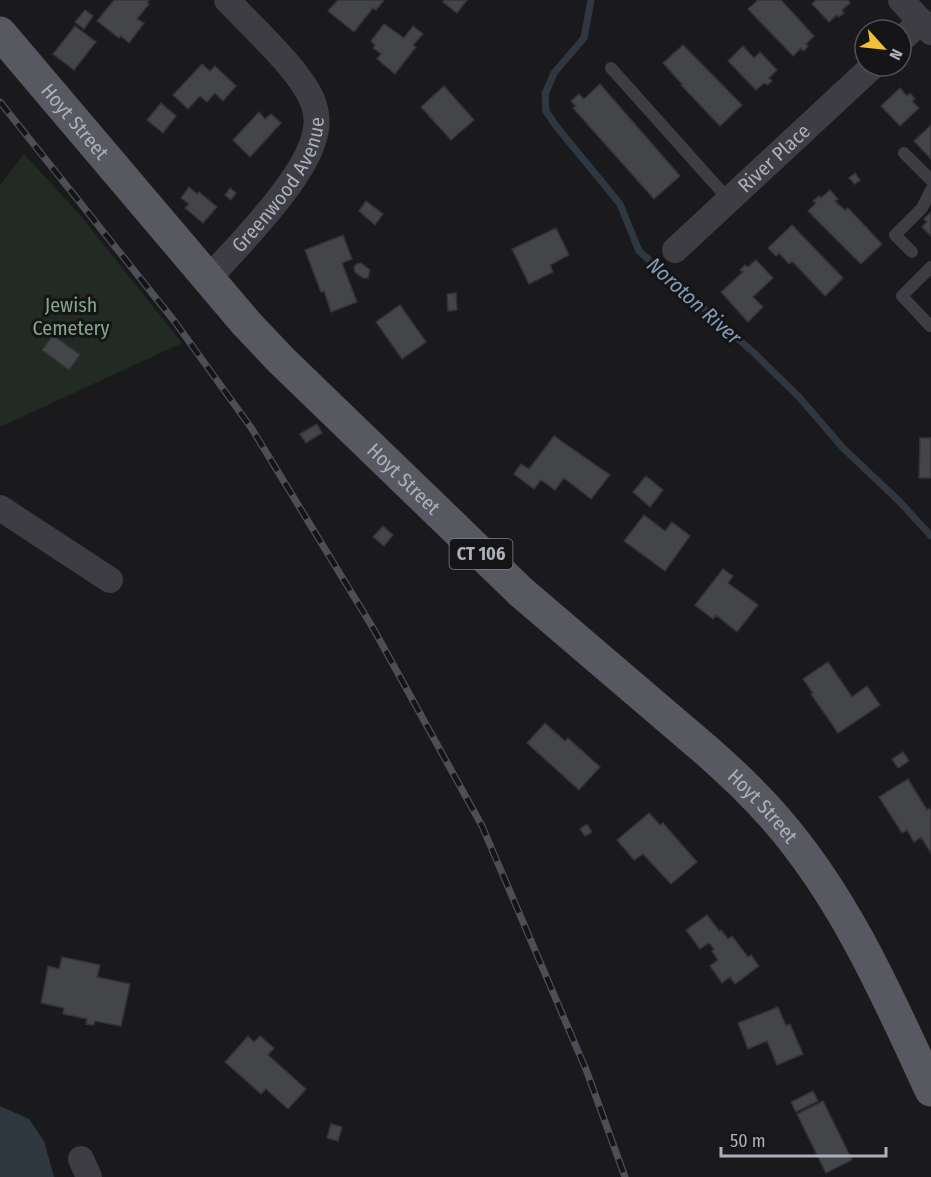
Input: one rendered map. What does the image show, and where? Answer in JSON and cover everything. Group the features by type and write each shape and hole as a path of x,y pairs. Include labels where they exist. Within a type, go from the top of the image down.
{"main road":[{"name":"Hoyt Street","path":"0,33 208,279 281,360 521,592 734,774 776,818 820,878 870,960 931,1090"}],"street":[{"name":"Greenwood Avenue","path":"208,279 300,169 309,153 316,128 314,105 302,84 227,0"},
{"path":"901,0 926,27"},
{"name":"River Place","path":"675,250 860,78"},
{"path":"0,508 110,580"}],"lane":[{"path":"611,68 730,201"},
{"path":"904,153 931,180"},
{"path":"912,252 895,235 922,208 931,190"},
{"path":"930,326 902,296 931,267"}],"green space":[{"name":"Jewish Cemetery","path":"24,154 79,214 182,343 0,427 0,185"}],"shaded area":[{"path":"0,1106 29,1119 44,1141 54,1177 0,1177"}],"building":[{"path":"114,0 149,0 147,3 149,4 137,19 144,23 129,43 97,21"},
{"path":"338,0 384,0 376,10 373,8 354,32 328,11"},
{"path":"444,0 467,0 457,13 443,2"},
{"path":"758,0 781,0 814,36 806,44 808,46 804,51 801,48 793,56 748,9"},
{"path":"816,0 848,0 850,3 842,10 844,13 839,17 837,15 829,22 812,4"},
{"path":"85,10 93,16 84,29 75,22"},
{"path":"384,24 404,38 413,26 423,34 413,45 416,47 395,74 377,59 381,54 373,48 375,45 371,41"},
{"path":"75,26 96,42 74,70 53,54"},
{"path":"683,45 742,105 720,126 663,63"},
{"path":"743,46 754,58 760,52 777,70 769,78 772,81 767,85 764,83 756,90 728,61"},
{"path":"202,64 210,71 215,66 236,86 223,101 215,93 207,102 200,96 188,109 173,95"},
{"path":"600,84 680,176 654,199 573,108 576,106 571,101 579,94 584,99"},
{"path":"444,86 474,120 451,140 421,107"},
{"path":"900,88 907,96 910,93 915,99 912,101 919,108 900,126 881,106"},
{"path":"161,103 176,116 163,133 147,120"},
{"path":"259,112 265,119 271,114 281,123 250,157 233,140"},
{"path":"931,125 931,159 914,141"},
{"path":"855,173 860,180 855,184 849,178"},
{"path":"189,187 217,207 203,223 185,208 189,204 181,198"},
{"path":"230,188 236,193 231,200 225,195"},
{"path":"830,190 838,199 835,201 845,210 848,208 882,244 861,264 808,211 816,203 813,201 819,196 821,198"},
{"path":"366,201 383,214 375,225 359,211"},
{"path":"931,212 931,236 922,227 927,222 924,219"},
{"path":"792,225 843,278 825,296 792,261 789,264 779,253 776,256 768,248"},
{"path":"556,228 569,255 550,265 553,272 529,284 512,249"},
{"path":"343,235 352,259 342,263 357,302 331,312 305,250"},
{"path":"756,260 773,278 753,297 763,307 748,322 721,292 743,272 740,270 745,265 748,267"},
{"path":"361,263 370,270 368,278 363,278 355,272 354,267"},
{"path":"456,293 457,310 448,311 447,294"},
{"path":"400,305 426,342 402,359 376,322"},
{"path":"53,335 80,355 69,370 42,350"},
{"path":"317,424 322,433 306,443 300,434"},
{"path":"554,436 610,475 591,499 564,478 555,490 541,480 534,489 514,474 521,464 529,469"},
{"path":"920,438 931,438 931,478 919,478"},
{"path":"646,476 663,490 650,507 633,492"},
{"path":"644,515 665,531 672,522 690,536 665,571 624,541"},
{"path":"383,526 393,535 384,546 373,537"},
{"path":"723,569 733,576 728,583 758,605 737,632 716,615 713,619 695,605"},
{"path":"828,662 852,697 867,686 880,705 838,733 803,679"},
{"path":"545,723 565,741 568,738 600,767 579,790 527,743"},
{"path":"903,752 909,761 898,768 892,759"},
{"path":"908,779 927,810 929,808 931,811 931,853 921,837 914,842 907,830 902,833 879,797"},
{"path":"649,813 660,825 663,823 697,862 671,884 643,854 634,860 617,840"},
{"path":"587,824 592,832 585,836 580,829"},
{"path":"707,915 720,932 721,930 728,939 732,936 748,957 751,955 759,966 735,984 730,977 722,983 710,966 718,960 712,951 714,949 709,943 700,949 686,930"},
{"path":"62,957 100,965 97,977 130,984 121,1026 95,1021 94,1025 86,1024 87,1019 63,1014 64,1008 41,1003 48,966 59,969"},
{"path":"778,1007 786,1026 790,1024 803,1054 777,1065 767,1041 748,1049 738,1023"},
{"path":"248,1036 254,1042 260,1036 274,1048 268,1055 306,1089 288,1109 266,1089 261,1094 225,1062"},
{"path":"813,1091 818,1101 796,1112 791,1102"},
{"path":"823,1101 852,1160 826,1173 797,1114"},
{"path":"331,1124 342,1127 338,1141 327,1138"}],"waterway":[{"name":"Noroton River","path":"591,0 584,38 554,73 545,94 546,111 620,204 639,251 753,352 799,397 843,448 900,502 931,536"}],"railway":[{"path":"0,102 175,322 252,429 373,628 482,826 587,1072 625,1177"}]}
